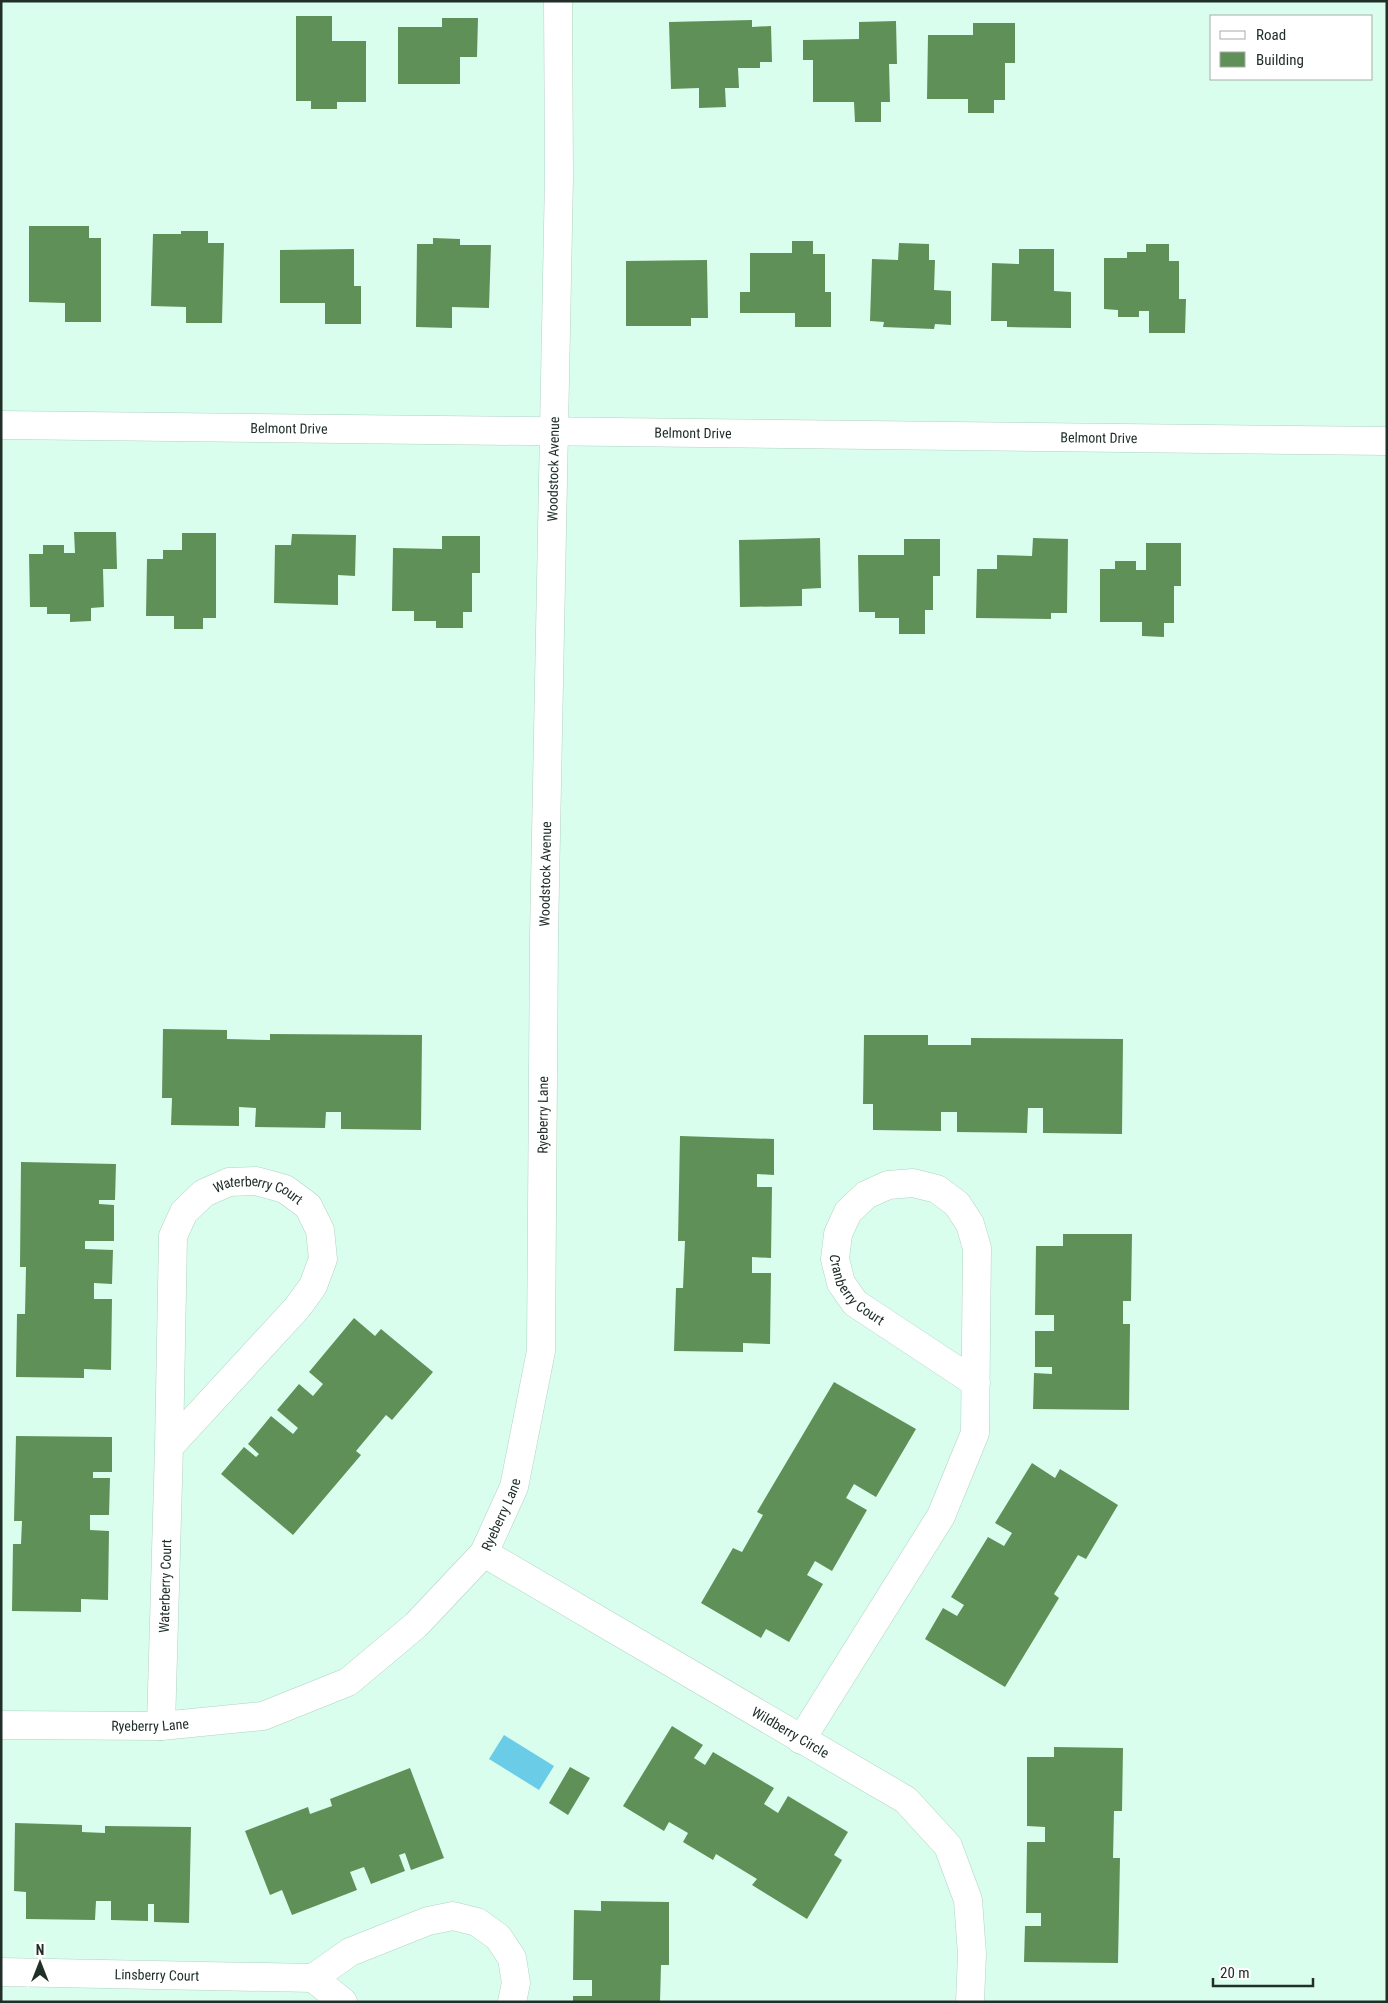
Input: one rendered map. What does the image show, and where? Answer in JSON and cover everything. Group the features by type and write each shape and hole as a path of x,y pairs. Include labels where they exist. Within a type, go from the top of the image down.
{"street":[{"name":"Woodstock Avenue","path":"544,936 559,177 558,1"},
{"name":"Belmont Drive","path":"1,425 1387,441"},
{"name":"Ryeberry Lane","path":"1,1725 160,1726 263,1716 348,1682 416,1625 484,1554 514,1487 541,1351 544,936"},
{"name":"Waterberry Court","path":"160,1726 169,1447 173,1236 184,1212 204,1193 229,1182 256,1181 285,1190 308,1206 320,1230 322,1259 312,1286 297,1308 169,1447"},
{"name":"Cranberry Court","path":"801,1740 941,1516 975,1433 976,1383 977,1248 970,1224 957,1204 937,1190 929,1187 913,1183 888,1185 866,1195 848,1212 838,1234 835,1259 841,1283 855,1303 976,1383"},
{"name":"Wildberry Circle","path":"484,1554 906,1800 948,1846 968,1900 972,1954 970,2002"},
{"path":"343,2002 312,1978 350,1952 428,1921 452,1916 478,1922 498,1937 512,1958 516,1983 512,2002"},
{"name":"Linsberry Court","path":"1,1972 312,1978"}],"water":[{"path":"504,1735 554,1766 539,1790 489,1759"}],"building":[{"path":"296,16 332,16 332,41 366,41 366,102 337,102 337,109 311,109 311,101 296,101"},
{"path":"442,18 478,18 477,57 460,57 460,84 398,84 398,27 442,27"},
{"path":"752,20 752,27 771,26 772,62 760,62 760,68 738,68 739,88 725,88 726,107 699,108 699,88 671,89 669,22"},
{"path":"896,21 897,64 889,64 890,102 881,102 881,122 855,122 854,102 813,102 813,60 803,60 803,40 859,39 859,22"},
{"path":"973,23 1015,23 1015,63 1005,63 1005,100 994,100 994,113 968,113 968,99 927,99 928,35 973,35"},
{"path":"29,226 89,226 89,238 101,238 101,322 65,322 65,303 29,302"},
{"path":"181,231 208,231 208,243 224,243 222,323 186,323 186,307 151,306 153,234 181,234"},
{"path":"433,238 460,239 460,245 491,245 489,308 452,307 452,328 416,327 417,244 433,244"},
{"path":"792,241 813,241 813,254 825,254 825,292 831,292 831,327 795,327 795,313 740,313 740,292 750,292 750,253 792,253"},
{"path":"899,243 929,244 929,260 935,260 934,290 951,291 951,325 935,324 934,329 883,327 884,322 870,321 872,259 898,260"},
{"path":"1146,244 1169,244 1169,261 1179,261 1179,299 1186,299 1185,333 1149,333 1149,311 1139,311 1139,317 1118,317 1118,310 1104,309 1104,258 1127,258 1127,252 1146,252"},
{"path":"354,249 354,286 361,286 361,324 325,324 325,303 280,303 280,250"},
{"path":"1019,249 1054,249 1054,291 1071,292 1071,328 1007,327 1007,321 991,321 992,263 1019,264"},
{"path":"707,260 708,318 691,318 691,326 626,326 626,261"},
{"path":"74,532 116,532 117,569 103,569 104,607 91,608 91,621 70,622 70,614 47,614 47,607 30,607 29,554 43,554 43,545 64,545 64,553 75,553"},
{"path":"182,533 216,533 216,618 203,618 203,629 174,629 174,616 146,616 147,559 163,559 163,550 182,550"},
{"path":"292,534 356,535 355,576 338,575 338,605 274,603 275,545 291,545"},
{"path":"442,536 480,536 480,573 472,573 472,612 463,612 463,628 436,628 436,621 414,621 414,611 392,611 393,548 442,549"},
{"path":"820,538 821,588 802,589 802,606 740,607 739,540"},
{"path":"1033,538 1068,539 1067,613 1051,613 1051,619 976,618 977,569 997,569 997,555 1032,556"},
{"path":"904,539 940,539 940,576 933,576 933,610 925,610 925,634 899,634 899,618 875,618 875,612 859,612 858,555 904,555"},
{"path":"1146,543 1181,543 1181,586 1174,586 1174,623 1164,623 1164,637 1142,636 1142,622 1100,622 1100,569 1115,569 1115,561 1136,561 1136,570 1146,570"},
{"path":"163,1029 227,1030 227,1039 270,1040 270,1034 422,1035 421,1130 341,1129 341,1112 326,1112 325,1128 255,1127 256,1108 239,1107 239,1126 171,1125 172,1098 162,1098"},
{"path":"864,1035 928,1035 928,1045 971,1045 971,1038 1123,1039 1122,1134 1043,1133 1043,1108 1028,1108 1027,1133 957,1132 957,1112 941,1112 941,1131 873,1130 873,1104 863,1104"},
{"path":"680,1136 774,1139 774,1175 757,1174 757,1187 772,1187 771,1258 752,1257 752,1273 771,1273 770,1344 743,1343 743,1352 674,1351 676,1288 683,1288 685,1241 678,1241"},
{"path":"21,1162 116,1164 115,1200 99,1200 99,1204 114,1205 114,1241 85,1241 85,1249 113,1250 112,1284 94,1283 94,1299 112,1299 111,1370 84,1369 84,1378 16,1377 17,1314 25,1314 26,1267 20,1267"},
{"path":"1063,1234 1132,1234 1131,1301 1123,1301 1123,1324 1130,1324 1129,1410 1033,1409 1034,1373 1052,1374 1052,1367 1035,1367 1035,1331 1054,1331 1054,1315 1035,1315 1036,1246 1063,1246"},
{"path":"354,1318 375,1336 381,1329 433,1372 392,1420 386,1415 356,1451 361,1455 293,1535 221,1474 244,1447 256,1457 259,1454 248,1444 271,1416 293,1434 298,1428 277,1410 299,1384 313,1396 323,1384 309,1372"},
{"path":"834,1382 916,1429 876,1497 854,1484 846,1498 867,1510 832,1571 815,1561 807,1575 823,1584 789,1642 766,1629 761,1638 701,1603 733,1548 742,1552 763,1515 757,1512"},
{"path":"16,1436 112,1437 112,1472 93,1472 93,1478 110,1478 109,1515 90,1515 90,1530 109,1531 108,1600 81,1599 81,1612 12,1611 13,1544 21,1544 22,1521 14,1521"},
{"path":"1032,1463 1055,1478 1060,1469 1118,1505 1086,1559 1078,1555 1054,1594 1059,1598 1005,1687 925,1639 943,1608 957,1616 964,1605 951,1597 988,1537 1004,1546 1012,1533 995,1523"},
{"path":"672,1726 703,1745 694,1758 705,1765 713,1752 774,1788 764,1804 778,1813 788,1796 848,1832 834,1855 842,1860 807,1919 752,1885 757,1879 716,1854 713,1860 683,1842 688,1833 669,1822 664,1831 623,1806"},
{"path":"1054,1747 1123,1748 1122,1811 1114,1811 1113,1858 1120,1858 1118,1963 1024,1962 1025,1926 1041,1926 1041,1913 1026,1913 1027,1842 1045,1842 1045,1827 1027,1826 1027,1757 1054,1757"},
{"path":"570,1767 590,1778 568,1815 549,1803"},
{"path":"410,1768 444,1858 411,1870 405,1853 399,1855 405,1871 371,1884 364,1867 350,1872 357,1890 292,1915 282,1890 270,1895 245,1831 308,1807 310,1814 332,1806 330,1799"},
{"path":"15,1823 82,1825 82,1832 105,1833 105,1826 191,1827 189,1923 154,1922 154,1904 148,1904 148,1921 111,1920 111,1901 96,1901 95,1920 26,1919 26,1892 14,1891"},
{"path":"601,1901 669,1902 669,1965 661,1965 660,2002 573,2002 573,1996 592,1996 592,1980 573,1980 574,1910 601,1911"}]}
